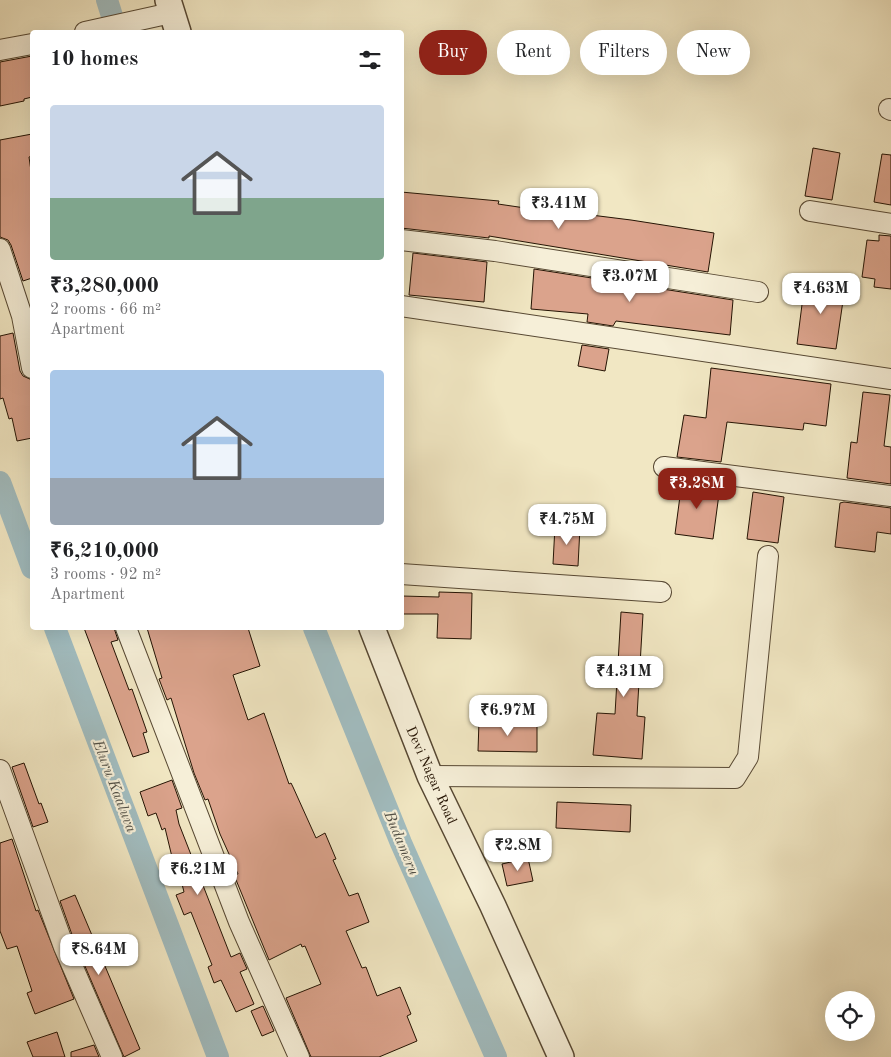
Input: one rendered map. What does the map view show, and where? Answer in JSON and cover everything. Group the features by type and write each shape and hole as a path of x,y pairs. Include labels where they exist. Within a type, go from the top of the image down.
{"street":[{"path":"95,30 173,15"},
{"path":"0,50 30,44"},
{"path":"810,211 891,224"},
{"path":"404,240 495,251 758,292"},
{"path":"0,249 22,316 30,358"},
{"path":"404,306 891,379"},
{"path":"664,467 891,496"},
{"path":"430,776 735,778 748,758 768,556"},
{"path":"404,574 661,592"},
{"path":"127,630 240,922 299,1057"},
{"name":"Devi Nagar Road","path":"373,630 430,776 493,906 560,1057"},
{"path":"0,770 64,947 112,1057"}],"building":[{"path":"30,56 30,98 24,99 24,101 0,106 0,62"},
{"path":"30,134 30,279 23,281 11,245 8,240 0,237 0,140"},
{"path":"813,148 840,153 832,200 805,196"},
{"path":"882,154 891,155 891,205 874,202"},
{"path":"404,192 499,201 498,204 532,209 533,205 553,208 552,213 590,219 591,215 714,233 708,272 489,236 489,238 404,228"},
{"path":"879,235 891,236 891,289 874,287 875,279 862,277 867,240 879,241"},
{"path":"413,253 487,262 484,302 409,295"},
{"path":"534,269 733,300 730,335 616,321 613,326 587,322 588,314 531,309"},
{"path":"805,281 845,287 836,349 797,344"},
{"path":"13,333 20,371 23,376 30,379 30,438 17,441 12,418 9,419 3,398 0,399 0,336"},
{"path":"582,345 609,349 605,371 578,366"},
{"path":"711,368 831,384 826,426 804,423 803,430 727,422 721,462 677,457 684,415 706,418"},
{"path":"863,392 890,395 884,446 891,447 891,484 847,478 851,442 857,443"},
{"path":"682,481 717,486 716,494 719,494 713,539 675,534"},
{"path":"753,492 784,497 778,543 747,539"},
{"path":"840,503 891,508 891,534 877,532 875,552 835,547"},
{"path":"555,526 580,527 578,566 553,564"},
{"path":"439,592 472,593 471,639 437,638 438,614 404,614 404,596 439,597"},
{"path":"621,612 643,614 637,716 645,717 642,759 593,755 597,713 615,714"},
{"path":"85,630 115,630 118,640 111,642 129,690 132,689 147,732 143,733 149,752 133,757"},
{"path":"148,630 249,630 260,666 233,675 248,720 264,713 289,784 291,783 316,838 325,833 336,859 333,860 349,896 358,893 369,922 346,931 362,968 366,967 377,996 400,987 411,1014 407,1016 417,1041 379,1057 311,1057 286,998 321,984 305,946 302,947 301,944 269,960 234,875 238,874 220,834 208,799 205,800 194,773 171,698 167,700 159,679 162,678"},
{"path":"479,721 537,723 537,752 478,751"},
{"path":"24,763 39,804 41,803 48,822 33,827 12,767"},
{"path":"172,780 182,808 176,810 179,824 231,957 240,953 247,969 240,972 254,1004 236,1012 221,980 214,983 208,967 212,965 191,912 184,915 176,895 184,892 175,856 172,857 165,828 162,830 156,813 148,816 140,792"},
{"path":"557,802 631,805 630,832 556,828"},
{"path":"12,839 36,911 38,910 74,999 35,1014 27,993 32,991 17,946 7,949 0,931 0,843"},
{"path":"528,858 533,881 507,886 502,864"},
{"path":"75,895 140,1049 124,1057 75,943 60,901"},
{"path":"263,1006 274,1031 262,1036 251,1011"},
{"path":"57,1032 65,1057 33,1057 27,1042"},
{"path":"94,1045 99,1057 71,1057 71,1052"}],"waterway":[{"name":"Budameru","path":"107,0 116,30"},
{"name":"Eluru Kaaluva","path":"0,482 30,563"},
{"name":"Eluru Kaaluva","path":"56,630 218,1057"},
{"name":"Budameru","path":"315,630 401,843 496,1057"}]}
